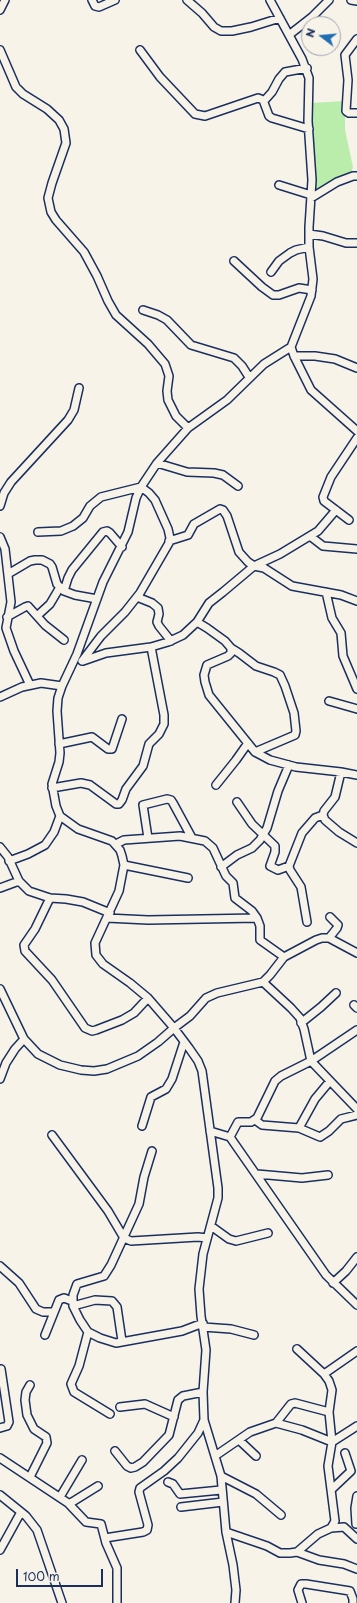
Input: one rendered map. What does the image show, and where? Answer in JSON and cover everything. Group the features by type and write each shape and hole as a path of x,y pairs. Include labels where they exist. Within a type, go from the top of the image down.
{"street":[{"path":"0,10 5,0"},
{"path":"92,0 95,6 99,7 115,0"},
{"path":"187,0 202,13 214,27 221,31 232,31 251,27 280,18"},
{"path":"235,1603 236,1590 233,1565 226,1532 221,1490 221,1476 204,1420 203,1392 206,1359 199,1289 202,1254 218,1198 202,1071 198,1061 174,1028 148,998 103,964 96,955 94,949 95,943 119,890 124,865 120,850 116,844 78,829 60,816 57,811 52,788 53,777 59,762 57,705 62,686 72,667 103,582 122,547 128,532 136,498 141,487 158,463 188,428 227,400 264,364 291,347 309,302 312,290 313,270 309,247 312,180 309,129 310,86 307,68 270,0"},
{"path":"289,35 312,17 328,0"},
{"path":"351,0 357,1"},
{"path":"357,39 345,55 348,80 346,110 349,114 357,113"},
{"path":"0,50 16,87 23,94 47,109 59,120 64,129 66,143 48,198 51,212 56,220 84,252 116,315 148,344 165,364 169,376 167,391 168,400 176,416 188,428"},
{"path":"140,50 160,77 195,114 200,116 210,114 256,98 264,101 269,116 272,118 309,129"},
{"path":"348,50 357,52"},
{"path":"264,101 272,92 279,79 285,72 300,68 307,68"},
{"path":"279,185 311,196 337,182 357,176"},
{"path":"309,234 323,236 346,243 357,243"},
{"path":"271,272 279,261 290,253 309,247"},
{"path":"234,261 262,287 273,294 279,295 299,288 312,290"},
{"path":"143,310 167,320 191,345 234,358 242,366 249,377"},
{"path":"291,347 311,390 357,431"},
{"path":"294,356 315,356 335,359 357,368"},
{"path":"0,506 4,493 11,482 68,420 74,410 79,388"},
{"path":"349,520 324,501 322,497 331,477 357,438"},
{"path":"158,463 187,472 214,473 223,475 238,486"},
{"path":"38,532 56,532 73,526 83,518 90,506 101,497 141,487"},
{"path":"82,661 101,636 125,612 137,597 170,541 159,506 149,493 141,487"},
{"path":"170,541 188,535 194,524 220,509 225,512 227,516 239,552 248,562 254,566 264,568 292,586 341,595 357,601"},
{"path":"72,667 82,661 106,653 151,647 171,641 189,631 197,622 209,603 254,566 280,554 323,527 336,510"},
{"path":"37,616 52,602 62,589 72,570 103,532 110,533 122,547"},
{"path":"310,536 323,546 357,549"},
{"path":"0,537 5,549 5,571 11,602 7,632 30,685"},
{"path":"5,571 30,561 42,560 50,564 56,581 62,589 75,596 97,599"},
{"path":"326,592 332,618 341,633 343,656 357,690"},
{"path":"137,597 152,603 158,608 159,614 157,622 171,641"},
{"path":"8,617 27,606 30,607 52,631 64,640"},
{"path":"197,622 225,641 231,648 256,666 280,675 285,686 294,713 295,735 255,752"},
{"path":"52,788 81,783 90,785 116,804 119,804 122,800 126,790 143,766 149,744 159,734 164,724 164,715 151,647"},
{"path":"231,648 231,653 228,656 207,664 204,675 205,682 209,695 255,752 270,760 289,765 357,775"},
{"path":"0,697 30,685 46,683 62,686"},
{"path":"329,701 357,709"},
{"path":"59,744 92,737 108,749 112,749 122,719"},
{"path":"216,785 248,743"},
{"path":"221,867 237,855 257,844 264,835 278,791 289,765"},
{"path":"342,772 335,797 324,811 325,820 338,832 357,843"},
{"path":"148,838 143,805 167,798 173,803 192,838"},
{"path":"237,802 248,820 275,846 276,849 270,866 278,870 289,866"},
{"path":"306,922 301,887 289,866 302,833 315,818 324,815"},
{"path":"10,861 44,845 54,832 60,816"},
{"path":"116,844 124,840 180,836 205,841 211,845 226,876 233,883 235,898 252,911 257,918 260,926 260,940 284,957"},
{"path":"2,852 10,861 19,881 30,892 50,898 78,901 108,916 148,920 257,918"},
{"path":"124,865 188,878"},
{"path":"0,888 19,881"},
{"path":"50,898 35,929 24,945 25,951 52,980 85,1028 92,1031 122,1020 134,1012 148,998"},
{"path":"329,938 338,925 330,917"},
{"path":"0,990 24,1039 38,1054 53,1063 81,1070 94,1071 107,1069 138,1056 190,1016 206,998 211,995 263,982 284,957 316,940 329,938 357,953"},
{"path":"263,982 300,1018 311,1060 357,1109"},
{"path":"301,1023 336,993"},
{"path":"255,1120 275,1081 357,1030"},
{"path":"0,1079 6,1063 24,1039"},
{"path":"142,1126 151,1097 166,1089 172,1079 184,1042"},
{"path":"299,1128 315,1099 330,1081"},
{"path":"230,1137 238,1122 255,1120 262,1124 299,1128 320,1137 329,1131 341,1119 357,1115"},
{"path":"210,1131 230,1137 322,1269 333,1283 357,1305"},
{"path":"52,1134 108,1211 124,1238 131,1241 198,1237 207,1238"},
{"path":"152,1151 142,1182 139,1204 124,1238 104,1276 77,1284 74,1289 73,1303 80,1320 88,1332 105,1340 116,1343 182,1331 203,1325 231,1329 254,1335"},
{"path":"257,1174 302,1178 328,1175"},
{"path":"211,1226 229,1239 236,1241 268,1233"},
{"path":"333,1283 346,1271 357,1257"},
{"path":"0,1266 19,1284 36,1309 43,1312 54,1312"},
{"path":"45,1335 60,1298 64,1298 73,1303 95,1300 112,1301 118,1307 122,1341"},
{"path":"88,1332 79,1366 71,1384 74,1392 110,1414"},
{"path":"297,1349 324,1374 329,1381 332,1390 329,1412 332,1442 328,1466 336,1521 331,1528"},
{"path":"324,1374 357,1351"},
{"path":"0,1369 9,1422 7,1426 0,1428"},
{"path":"30,1385 25,1396 27,1416 34,1429 46,1437 47,1443 30,1477"},
{"path":"115,1451 127,1466 131,1468 143,1462 169,1435 178,1400 183,1396 203,1392"},
{"path":"215,1456 250,1432 276,1423 293,1403 329,1412"},
{"path":"120,1407 145,1404 174,1416"},
{"path":"105,1538 143,1532 147,1530 148,1525 139,1492 140,1488 164,1471 178,1458 198,1433 204,1420"},
{"path":"276,1423 302,1430 332,1442"},
{"path":"332,1442 357,1426"},
{"path":"239,1440 256,1456"},
{"path":"332,1489 349,1474 350,1471 345,1452"},
{"path":"0,1458 60,1497 86,1522 101,1524 117,1568 117,1603"},
{"path":"60,1497 82,1460"},
{"path":"221,1476 256,1494 281,1515"},
{"path":"168,1482 173,1484 180,1494 221,1490"},
{"path":"69,1504 98,1486"},
{"path":"0,1495 31,1522 40,1536 51,1574 62,1603"},
{"path":"297,1552 318,1534 331,1528 357,1524 357,1496"},
{"path":"181,1507 223,1502"},
{"path":"0,1550 21,1512"},
{"path":"344,1527 357,1539"},
{"path":"226,1532 267,1546 280,1553 297,1552 319,1560 344,1564 357,1569"},
{"path":"302,1603 298,1590 301,1584 347,1590 351,1593 354,1599 353,1603"}],"green space":[{"path":"345,101 345,130 353,167 351,174 313,192 310,103"}]}
